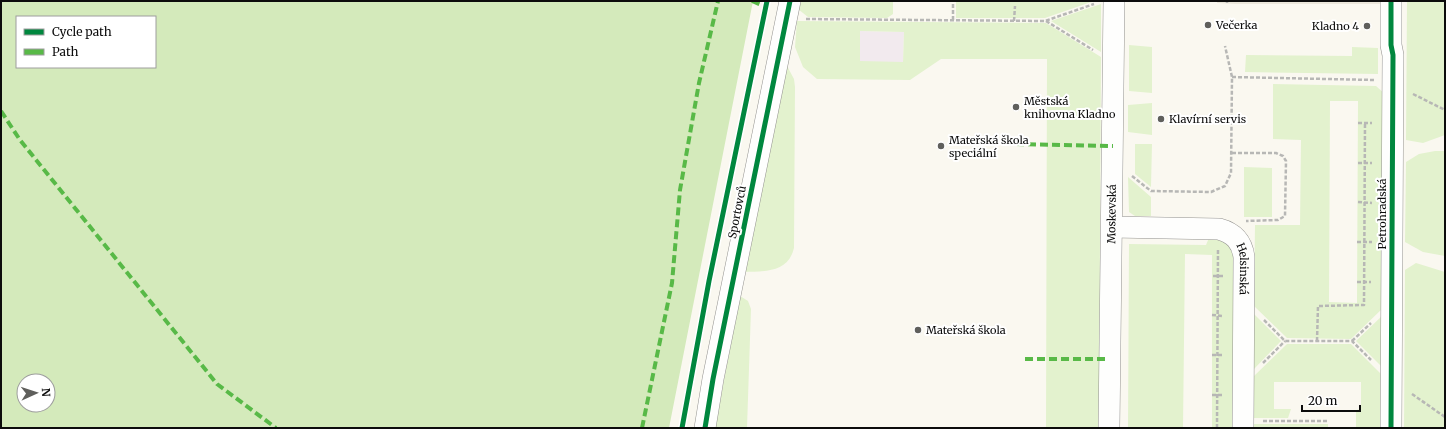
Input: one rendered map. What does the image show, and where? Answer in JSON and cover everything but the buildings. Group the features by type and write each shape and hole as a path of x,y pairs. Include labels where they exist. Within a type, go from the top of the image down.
{"street":[{"name":"Petrohradská","path":"1391,1 1393,80 1391,428"},
{"name":"Moskevská","path":"1105,2 1113,81 1109,428"},
{"name":"Sportovců","path":"705,428 713,379 789,7"},
{"name":"Helsinská","path":"1112,228 1218,229 1225,230 1236,238 1242,247 1244,257 1251,424"}],"path":[{"path":"953,20 954,1"},
{"path":"789,7 806,19 1045,21 1105,2"},
{"path":"1014,21 1015,6"},
{"path":"1045,21 1097,52"},
{"path":"1131,170 1133,177 1151,191 1216,191 1225,186 1230,178 1232,153 1232,78 1225,46"},
{"path":"1232,78 1393,80"},
{"path":"1410,92 1445,110"},
{"path":"1317,341 1318,306 1364,305 1365,123"},
{"path":"1232,153 1276,153 1283,156 1286,161 1285,216 1278,220 1244,220"},
{"path":"1217,428 1218,229"},
{"path":"1261,316 1285,341 1352,342"},
{"path":"1261,366 1285,341"},
{"path":"1407,390 1445,417"},
{"path":"1251,424 1328,421"}],"shaded area":[{"path":"1217,1 1381,1 1381,4 1235,4 1217,3"},
{"path":"860,31 904,32 903,63 860,62"}],"green space":[{"path":"1,1 753,1 669,428 1,428"},
{"path":"800,1 893,1 893,14 887,18 808,17 798,9"},
{"path":"956,1 1094,1 1045,18 956,18"},
{"path":"1407,1 1445,1 1445,135 1423,143 1406,140"},
{"path":"1101,4 1101,52 1051,21"},
{"path":"797,21 1046,23 1101,57 1099,428 1046,428 1047,59 941,59 910,80 817,79 803,67 795,47","holes":["860,31 904,32 903,62 860,61"]},
{"path":"1129,45 1152,47 1152,93 1129,91"},
{"path":"1352,47 1378,48 1378,74 1245,72 1246,55 1352,56"},
{"path":"787,66 794,79 795,87 794,248 787,262 775,269 767,271 744,272"},
{"path":"1273,84 1376,86 1385,94 1384,307 1351,339 1287,338 1254,306 1255,225 1300,225 1301,140 1273,139","holes":["1330,101 1358,101 1357,303 1329,302"]},
{"path":"1152,103 1152,135 1128,132 1128,105"},
{"path":"1135,144 1152,144 1151,187 1135,174"},
{"path":"1445,151 1445,256 1423,252 1405,242 1406,162 1419,154"},
{"path":"1244,167 1272,168 1272,217 1244,217"},
{"path":"1128,177 1151,197 1151,216 1135,216 1129,212"},
{"path":"1211,233 1236,246 1239,428 1212,428 1212,255 1185,254 1183,428 1128,428 1129,244 1206,245"},
{"path":"1416,263 1445,272 1445,428 1404,428 1405,270"},
{"path":"740,296 748,301 751,309 747,428 715,428"},
{"path":"1254,314 1281,341 1254,369"},
{"path":"1384,314 1384,369 1356,341"},
{"path":"1287,344 1351,344 1384,377 1383,428 1356,428 1356,410 1361,409 1361,382 1274,382 1274,409 1291,409 1288,418 1253,418 1254,376"},
{"path":"1253,424 1328,424 1328,428 1253,428"}],"marked path":[{"path":"642,428 672,283 680,190 699,83 718,1"},
{"path":"752,1 766,7"},
{"path":"1,111 20,140 217,384 276,428"},
{"path":"1016,144 1113,146"},
{"path":"1025,359 1109,359"}],"cycle path":[{"path":"682,428 709,281 767,1"},
{"path":"705,428 713,379 790,1"},
{"path":"1391,1 1391,45 1393,55 1391,428"}],"place":[{"name":"Večerka","path":"1208,25"},
{"name":"Kladno 4","path":"1367,26"},
{"name":"Městská knihovna Kladno","path":"1016,107"},
{"name":"Klavírní servis","path":"1161,119"},
{"name":"Mateřská škola speciální","path":"941,146"},
{"name":"Mateřská škola","path":"918,330"}]}
